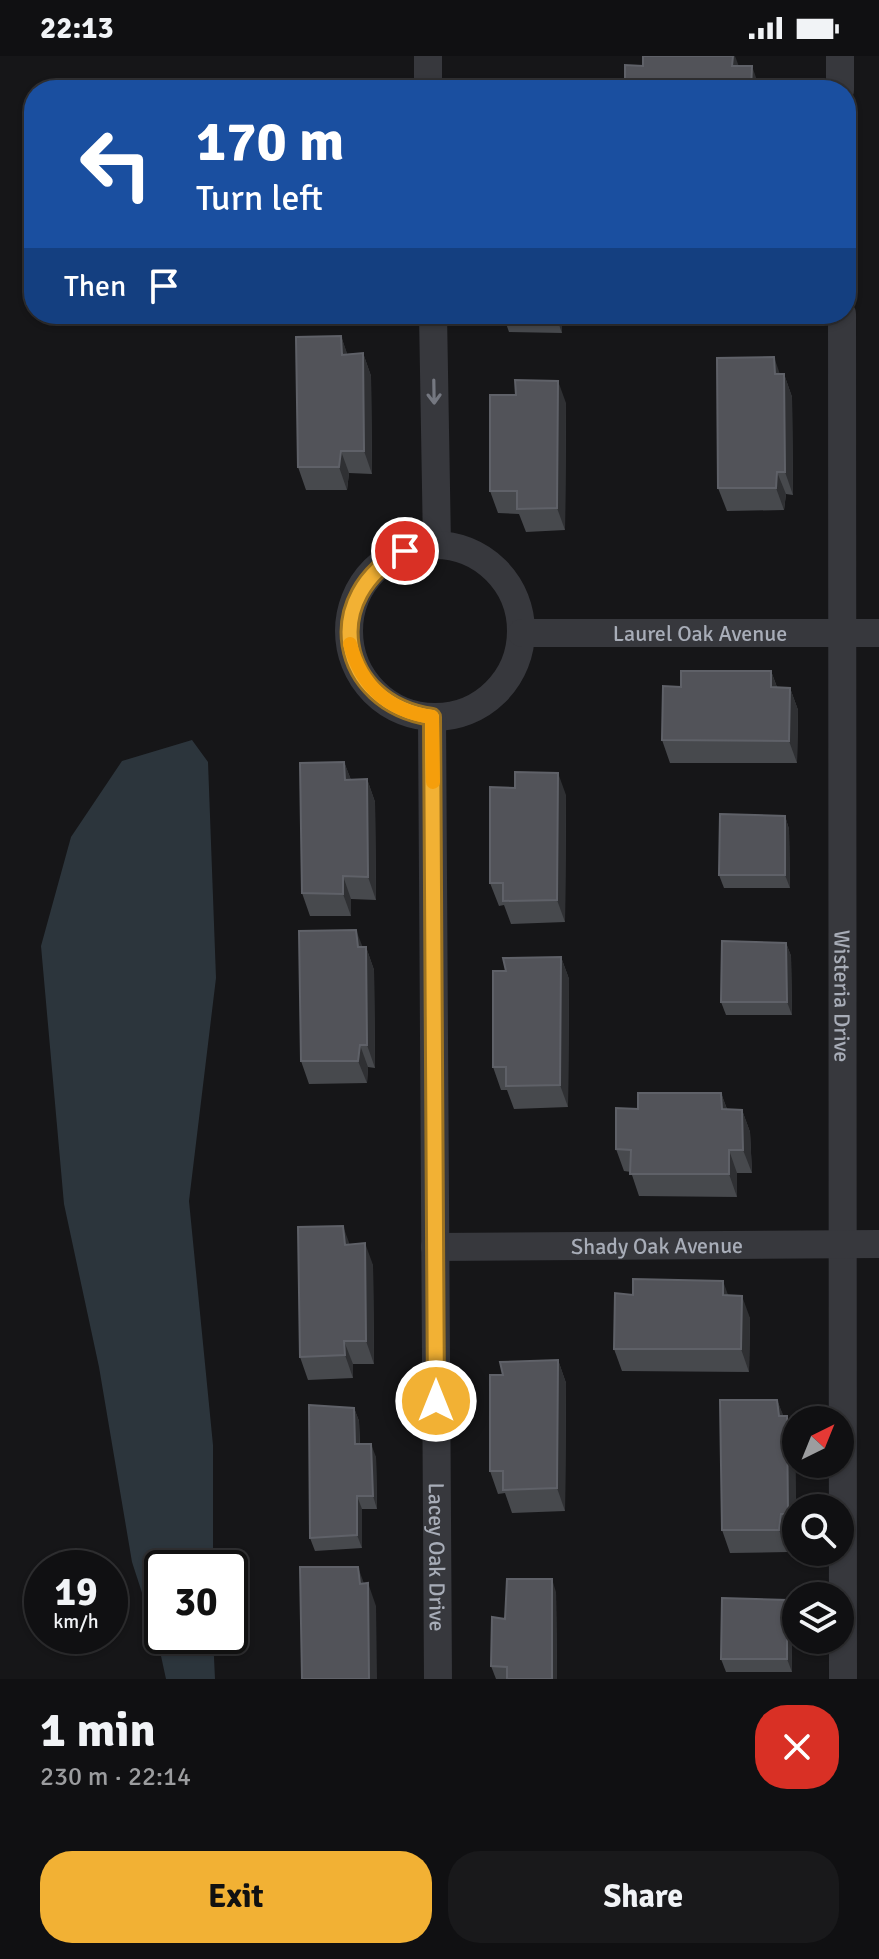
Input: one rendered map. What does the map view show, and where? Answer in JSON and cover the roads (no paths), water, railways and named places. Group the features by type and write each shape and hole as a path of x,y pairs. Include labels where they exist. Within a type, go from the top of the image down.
{"street":[{"path":"428,56 428,80"},
{"path":"840,56 840,80"},
{"path":"433,324 437,545"},
{"name":"Wisteria Drive","path":"842,324 843,1679"},
{"path":"437,545 470,552 497,572 516,600 522,633 514,666 495,694 466,712 432,717 399,709 372,689 354,660 350,626 357,594 377,568 405,551 437,545"},
{"name":"Laurel Oak Avenue","path":"522,633 879,633"},
{"name":"Lacey Oak Drive","path":"432,717 438,1679"},
{"name":"Shady Oak Avenue","path":"435,1247 879,1244"}]}
